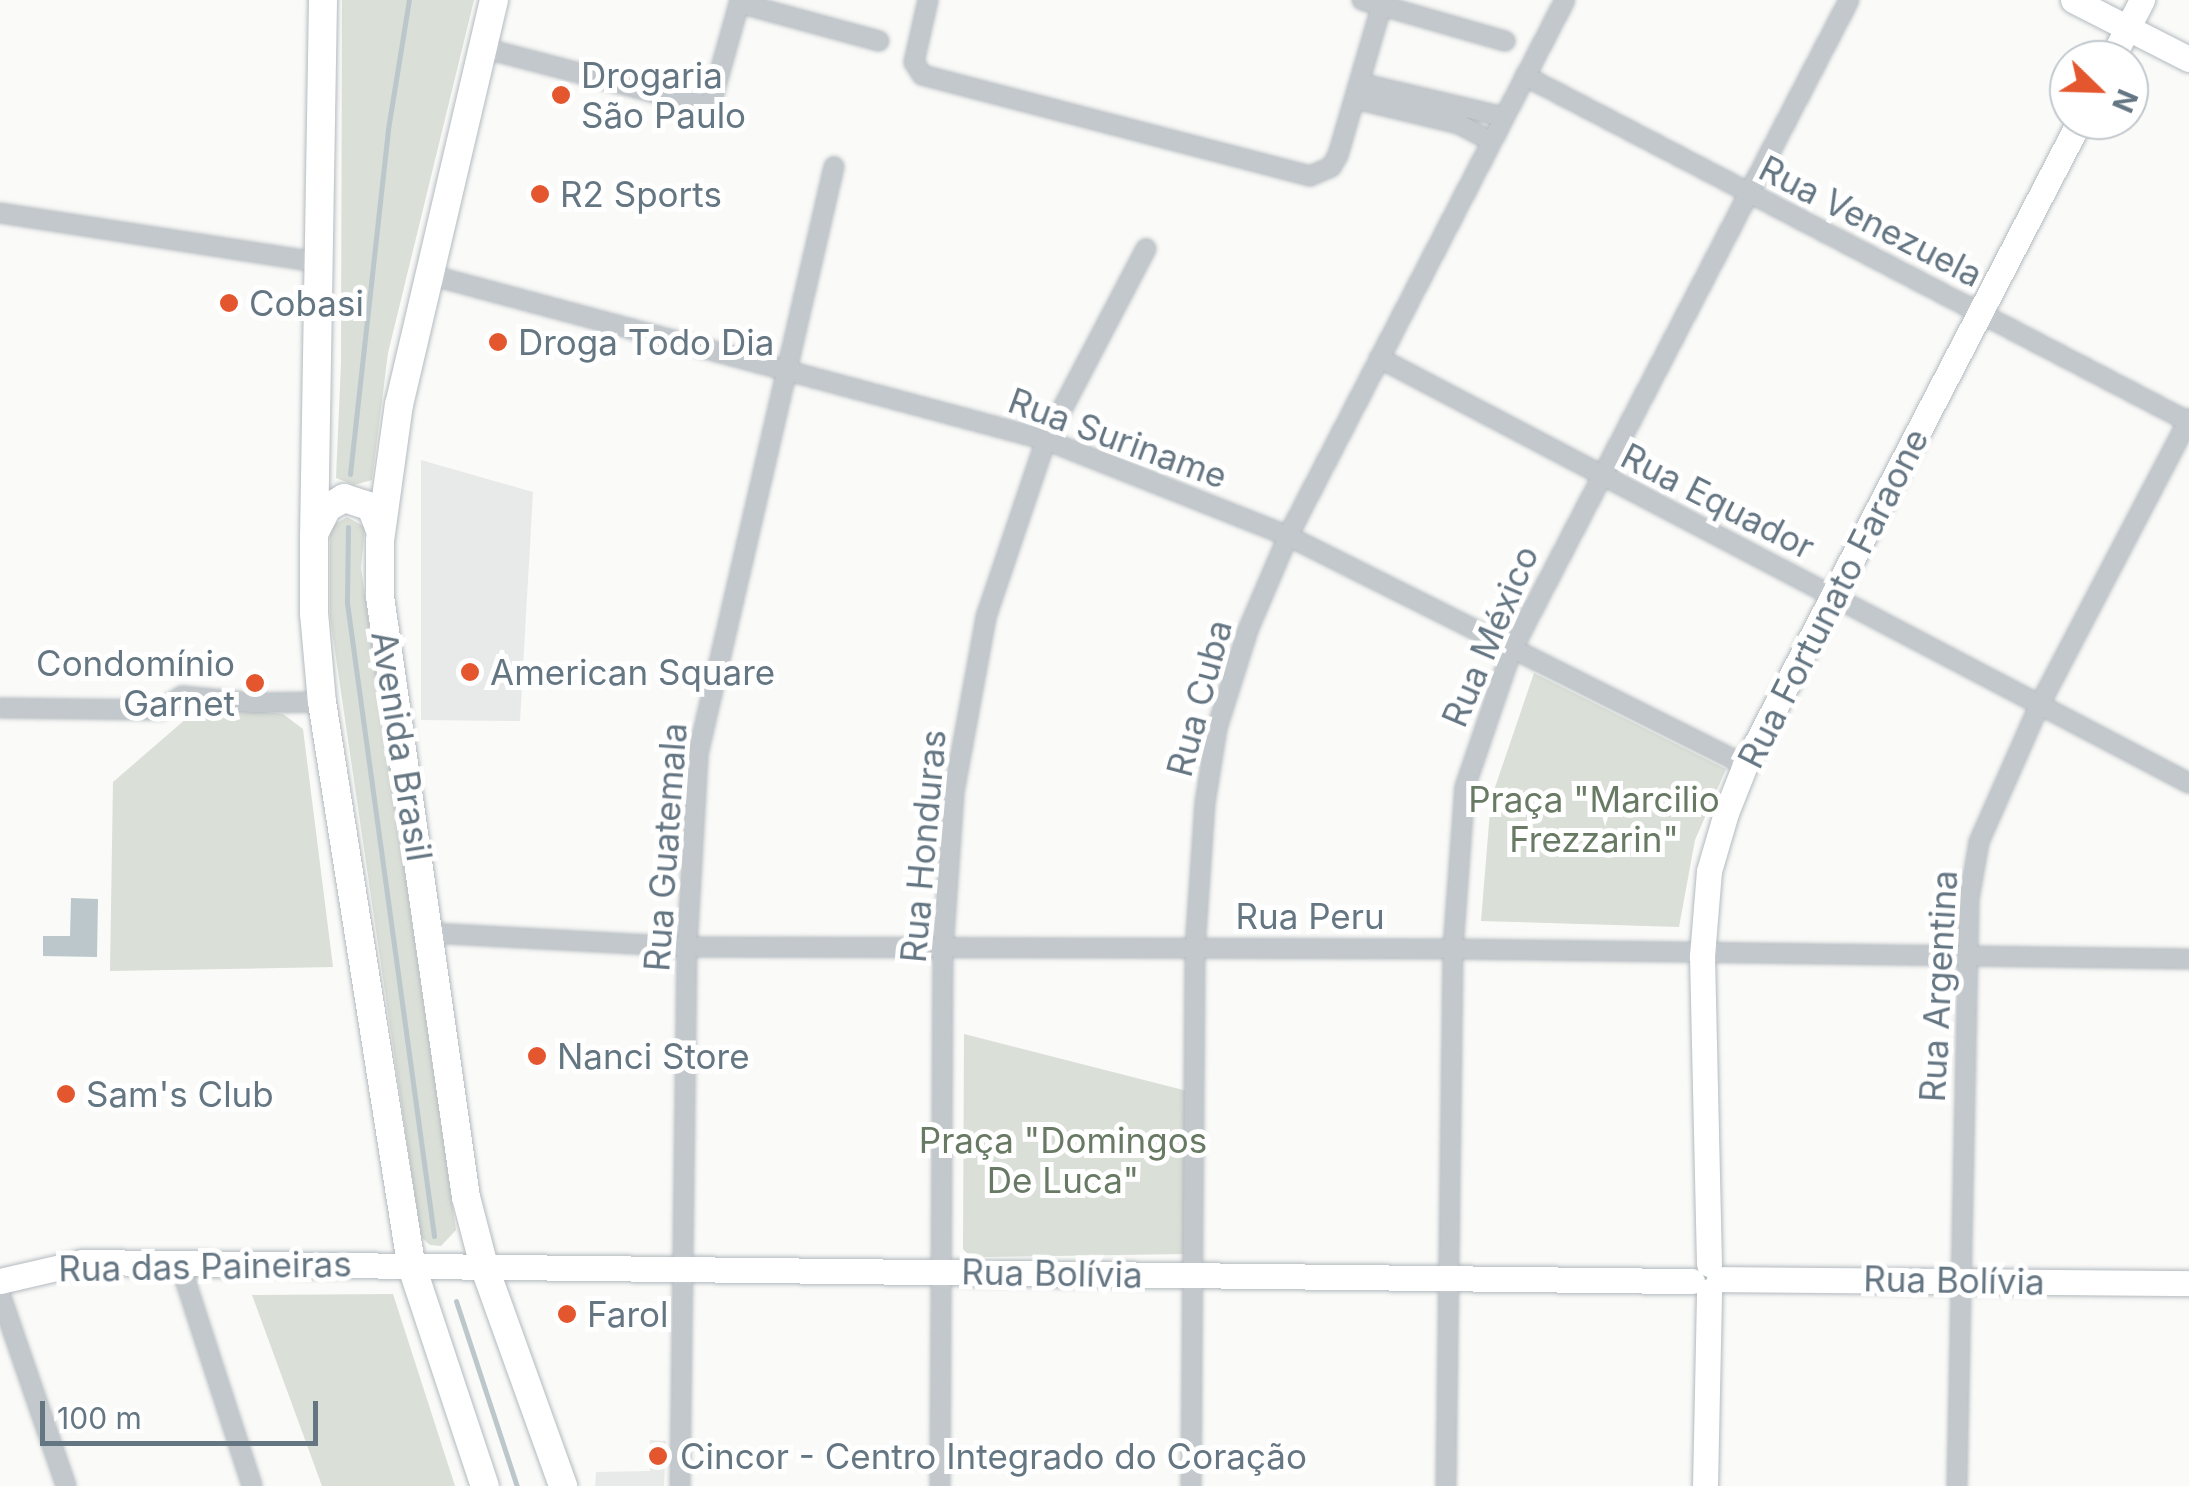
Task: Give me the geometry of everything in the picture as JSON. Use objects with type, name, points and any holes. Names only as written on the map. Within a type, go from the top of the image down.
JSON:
[{"type":"main road","name":"Avenida Brasil","points":[[322,0],[314,536],[314,613],[322,702],[411,1264],[485,1486]]},
{"type":"main road","name":"Avenida Brasil","points":[[494,0],[392,442],[380,541],[380,596],[466,1197],[484,1266],[563,1486]]},
{"type":"main road","points":[[2073,0],[2189,59]]},
{"type":"main road","points":[[2122,40],[2142,0]]},
{"type":"main road","name":"Rua Fortunato Faraone","points":[[1705,1486],[1702,956],[1710,871],[1745,766],[2070,140]]},
{"type":"main road","points":[[314,536],[327,508],[344,498],[354,498],[377,515],[380,541]]},
{"type":"main road","name":"Rua das Paineiras","points":[[0,1281],[82,1262],[411,1264]]},
{"type":"main road","name":"Rua Bolívia","points":[[411,1264],[684,1270],[2189,1283]]},
{"type":"street","points":[[928,0],[914,62],[922,75],[1296,175],[1321,174],[1331,167],[1382,6]]},
{"type":"street","points":[[1362,0],[1505,41]]},
{"type":"street","name":"Rua Cuba","points":[[1191,1486],[1195,948],[1205,802],[1217,728],[1248,630],[1288,536],[1564,0]]},
{"type":"street","name":"Rua México","points":[[1446,1486],[1453,949],[1466,787],[1512,650],[1849,0]]},
{"type":"street","points":[[483,48],[710,107],[739,1],[879,41]]},
{"type":"street","name":"Rua Venezuela","points":[[1525,76],[2189,421]]},
{"type":"street","points":[[1357,91],[1504,117]]},
{"type":"street","points":[[1357,91],[1458,124],[1491,141]]},
{"type":"street","name":"Rua Guatemala","points":[[680,1486],[687,947],[698,754],[834,167]]},
{"type":"street","points":[[0,214],[316,262]]},
{"type":"street","name":"Rua Honduras","points":[[940,1486],[942,950],[954,792],[986,617],[1046,440],[1146,249]]},
{"type":"street","name":"Rua Suriname","points":[[430,275],[1046,440],[1288,536],[1745,766]]},
{"type":"street","name":"Rua Equador","points":[[1378,358],[2189,782]]},
{"type":"street","name":"Rua Argentina","points":[[1957,1486],[1967,953],[1969,899],[1979,842],[2040,704],[2189,421]]},
{"type":"street","points":[[0,708],[160,710],[182,696],[254,703],[322,702]]},
{"type":"street","name":"Rua Peru","points":[[430,932],[687,947],[1453,949],[1702,956],[1967,953],[2189,959]]},
{"type":"street","points":[[180,1264],[252,1486]]},
{"type":"street","points":[[0,1294],[66,1486]]},
{"type":"shaded area","points":[[421,460],[533,492],[520,721],[421,720]]},
{"type":"shaded area","points":[[71,898],[98,899],[97,957],[43,956],[43,936],[70,936]]},
{"type":"shaded area","name":"Cincor - Centro Integrado do Coração","points":[[650,1440],[666,1441],[664,1486],[595,1486],[596,1472],[650,1471]]},
{"type":"green space","points":[[342,0],[474,0],[388,353],[372,480],[354,485],[336,478],[341,363]]},
{"type":"green space","points":[[347,517],[365,527],[361,568],[456,1230],[441,1246],[430,1245],[421,1237],[330,617],[330,527]]},
{"type":"green space","name":"Praça \"Marcilio Frezzarin\"","points":[[1534,673],[1726,769],[1695,840],[1679,927],[1481,921],[1491,799]]},
{"type":"green space","points":[[215,707],[283,714],[303,729],[333,967],[110,971],[113,782],[187,718]]},
{"type":"green space","name":"Praça \"Domingos De Luca\"","points":[[964,1034],[1191,1092],[1187,1254],[978,1257],[967,1253],[963,1249]]},
{"type":"green space","points":[[393,1294],[455,1486],[322,1486],[252,1295]]},
{"type":"waterway","points":[[350,474],[388,129],[409,0]]},
{"type":"waterway","points":[[348,527],[347,603],[434,1236]]},
{"type":"waterway","points":[[456,1301],[517,1486]]},
{"type":"place","name":"Drogaria São Paulo","points":[[561,95]]},
{"type":"place","name":"R2 Sports","points":[[540,194]]},
{"type":"place","name":"Cobasi","points":[[229,303]]},
{"type":"place","name":"Droga Todo Dia","points":[[498,342]]},
{"type":"place","name":"American Square","points":[[470,672]]},
{"type":"place","name":"Condomínio Garnet","points":[[255,683]]},
{"type":"place","name":"Nanci Store","points":[[537,1056]]},
{"type":"place","name":"Sam's Club","points":[[66,1094]]},
{"type":"place","name":"Farol","points":[[567,1314]]},
{"type":"place","name":"Cincor - Centro Integrado do Coração","points":[[658,1456]]}]
